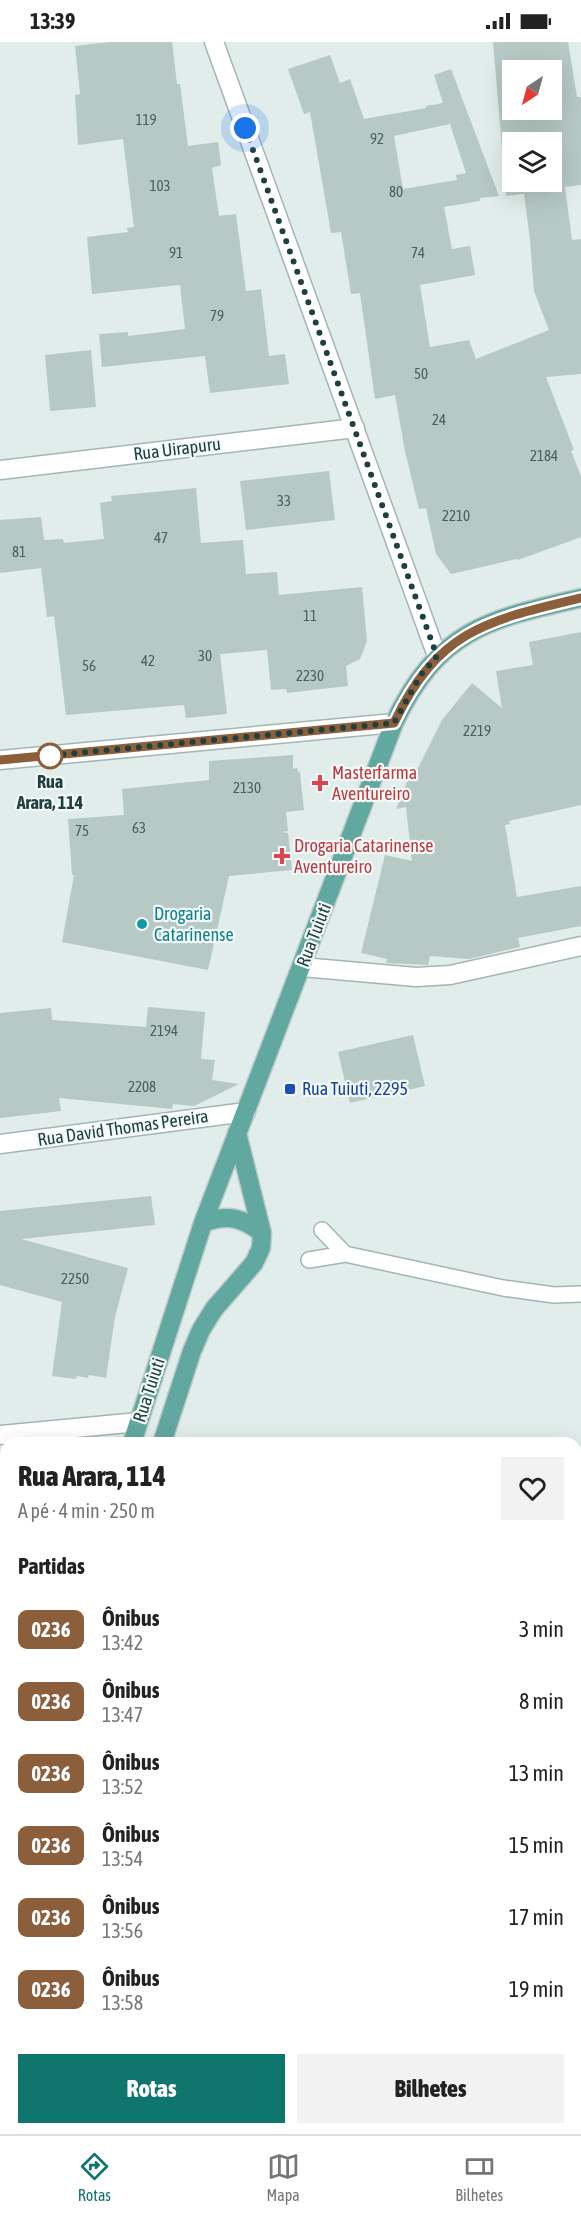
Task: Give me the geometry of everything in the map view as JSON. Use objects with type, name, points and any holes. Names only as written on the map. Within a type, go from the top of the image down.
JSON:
[{"type":"main road","name":"Rua Tuiuti","points":[[134,1437],[203,1223],[394,723],[420,676],[437,656],[488,623],[581,598]]},
{"type":"main road","name":"Rua Tuiuti","points":[[164,1437],[201,1330],[214,1309],[254,1263],[261,1248],[262,1233],[237,1133]]},
{"type":"main road","points":[[203,1223],[218,1217],[236,1218],[251,1224],[262,1233]]},
{"type":"street","points":[[214,42],[437,656]]},
{"type":"street","name":"Rua Uirapuru","points":[[0,470],[355,428]]},
{"type":"street","points":[[0,760],[394,723]]},
{"type":"street","points":[[302,967],[416,977],[450,975],[581,946]]},
{"type":"street","name":"Rua David Thomas Pereira","points":[[0,1144],[246,1112]]},
{"type":"street","points":[[0,1435],[139,1422]]},
{"type":"lane","points":[[322,1230],[345,1254]]},
{"type":"lane","points":[[309,1260],[345,1254],[502,1288],[554,1295],[581,1294]]},
{"type":"building","points":[[111,42],[172,42],[188,146],[218,142],[221,165],[212,168],[219,216],[236,214],[246,291],[261,289],[269,356],[285,354],[289,384],[210,393],[205,356],[102,367],[99,334],[128,332],[128,336],[185,329],[180,285],[92,294],[87,237],[128,232],[127,228],[134,227],[123,139],[78,145],[75,95],[80,94],[75,46]]},
{"type":"building","points":[[493,42],[568,42],[577,97],[581,97],[581,185],[565,187],[572,240],[581,239],[581,374],[546,377],[574,450],[571,451],[581,476],[581,537],[518,560],[451,574],[436,554],[426,508],[419,509],[395,395],[375,399],[360,293],[351,294],[341,232],[331,233],[310,112],[304,114],[288,69],[330,55],[340,83],[350,79],[364,119],[443,103],[434,75],[451,69],[499,196],[444,207],[452,249],[470,246],[475,275],[420,285],[430,347],[469,340],[476,359],[549,330],[534,291],[524,194],[506,196],[506,192],[562,192],[562,132],[502,132],[502,149]],"holes":[[[450,124],[466,173],[456,175],[457,180],[403,189],[394,136]]]},
{"type":"building","points":[[91,350],[96,407],[50,411],[45,355]]},
{"type":"building","points":[[329,471],[335,520],[246,530],[240,481]]},
{"type":"building","points":[[196,488],[201,543],[243,540],[246,574],[277,572],[279,595],[362,587],[367,641],[360,659],[346,666],[348,686],[287,693],[286,689],[271,690],[267,650],[220,654],[227,714],[186,718],[184,705],[66,715],[54,616],[47,617],[41,568],[0,573],[0,520],[41,517],[44,540],[63,539],[64,543],[104,539],[100,503],[112,501],[111,496]]},
{"type":"building","points":[[581,632],[581,805],[509,821],[510,824],[505,825],[517,897],[581,886],[581,926],[518,938],[520,947],[469,959],[430,956],[428,965],[386,963],[387,959],[361,953],[385,855],[412,861],[406,807],[396,809],[413,767],[418,768],[442,720],[472,683],[502,708],[496,671],[533,665],[529,642]]},
{"type":"building","points":[[293,755],[293,769],[297,768],[300,773],[304,810],[286,812],[288,831],[283,832],[288,833],[292,870],[229,876],[208,970],[62,942],[74,875],[72,875],[68,819],[124,815],[122,789],[209,780],[209,761]]},
{"type":"building","points":[[148,1007],[205,1012],[201,1059],[215,1060],[212,1080],[239,1084],[194,1106],[173,1104],[172,1109],[59,1098],[61,1111],[0,1118],[0,1013],[51,1008],[52,1020],[146,1027]]},
{"type":"building","points":[[413,1035],[425,1086],[350,1103],[338,1052]]},
{"type":"building","points":[[151,1196],[155,1225],[21,1239],[128,1268],[115,1317],[106,1378],[89,1375],[88,1378],[77,1376],[76,1379],[52,1376],[62,1302],[0,1285],[0,1211]]},
{"type":"bus line","name":"0236","points":[[0,760],[394,723],[403,702],[420,676],[437,656],[463,638],[488,623],[581,598]]},
{"type":"place","name":"Rua Arara, 114","points":[[50,756]]},
{"type":"place","name":"Masterfarma Aventureiro","points":[[320,783]]},
{"type":"place","name":"Drogaria Catarinense Aventureiro","points":[[282,856]]},
{"type":"place","name":"Drogaria Catarinense","points":[[142,924]]},
{"type":"place","name":"Rua Tuiuti, 2295","points":[[290,1089]]},
{"type":"route","points":[[50,756],[46,756],[394,723],[403,702],[437,656],[245,128]]}]
